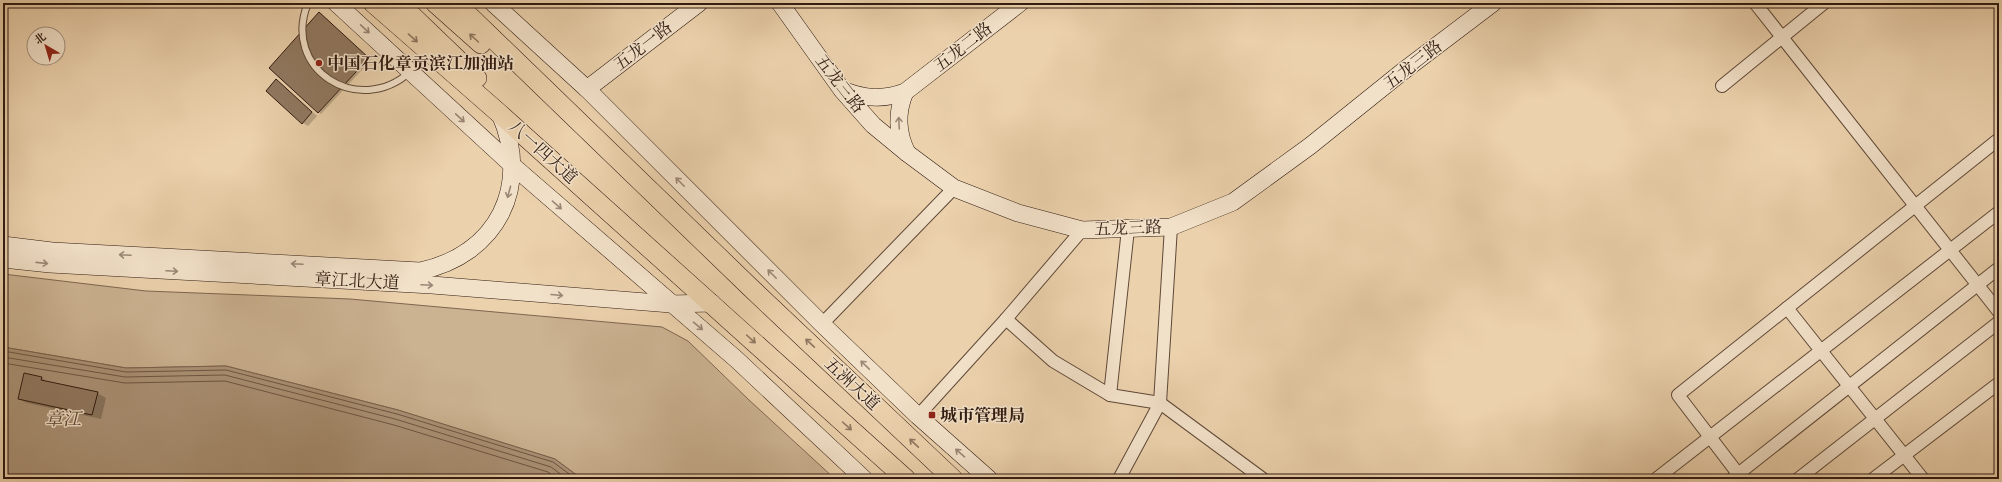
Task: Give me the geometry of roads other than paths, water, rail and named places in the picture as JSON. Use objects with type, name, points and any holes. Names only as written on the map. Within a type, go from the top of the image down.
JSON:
[{"type":"main road","name":"八一四大道","points":[[373,3],[712,303]]},
{"type":"main road","points":[[399,3],[712,303]]},
{"type":"main road","points":[[435,3],[752,289]]},
{"type":"main road","points":[[456,3],[752,289]]},
{"type":"main road","name":"五洲大道","points":[[752,289],[953,479]]},
{"type":"main road","name":"五洲大道","points":[[712,303],[906,479]]},
{"type":"street","points":[[336,3],[513,166],[736,359],[864,479]]},
{"type":"street","points":[[493,3],[587,89],[822,324],[918,416],[989,479]]},
{"type":"street","name":"五龙一路","points":[[587,89],[699,3]]},
{"type":"street","name":"五龙三路","points":[[780,3],[842,90],[873,125],[907,154],[954,188],[1018,213],[1082,230],[1171,227],[1233,202],[1310,146],[1402,72],[1493,3]]},
{"type":"street","name":"五龙二路","points":[[905,92],[1020,3]]},
{"type":"street","points":[[1755,3],[1999,312]]},
{"type":"street","points":[[1722,86],[1824,3]]},
{"type":"street","points":[[842,90],[852,94],[874,98],[895,96],[905,92]]},
{"type":"street","points":[[905,92],[899,107],[898,125],[901,140],[907,154]]},
{"type":"street","name":"章江北大道","points":[[3,245],[52,251],[420,271],[434,268],[454,260],[473,248],[484,238],[493,227],[507,201],[511,186],[513,166],[511,142],[500,114]]},
{"type":"street","points":[[1999,139],[1678,395],[1738,477],[1849,386],[1999,268]]},
{"type":"street","points":[[822,324],[954,188]]},
{"type":"street","points":[[1656,479],[1999,212]]},
{"type":"street","points":[[1119,479],[1160,404],[1171,227]]},
{"type":"street","points":[[1110,396],[1128,229]]},
{"type":"street","points":[[918,416],[1006,319],[1082,230]]},
{"type":"street","name":"章江北大道","points":[[3,259],[58,264],[432,285],[671,304],[712,303]]},
{"type":"street","points":[[1787,308],[1923,479]]},
{"type":"street","points":[[1006,319],[1053,361],[1110,396],[1160,404],[1263,479]]},
{"type":"street","points":[[1798,479],[1999,322]]},
{"type":"street","points":[[1872,479],[1999,383]]},
{"type":"lane","points":[[308,3],[302,25],[305,46],[314,64],[329,80],[349,89],[371,90],[392,84],[410,71]]},
{"type":"water","name":"章江","points":[[3,347],[126,368],[226,366],[398,410],[555,459],[582,479],[3,479]]},
{"type":"place","name":"中国石化章贡滨江加油站","points":[[319,63]]},
{"type":"place","name":"城市管理局","points":[[932,415]]}]
